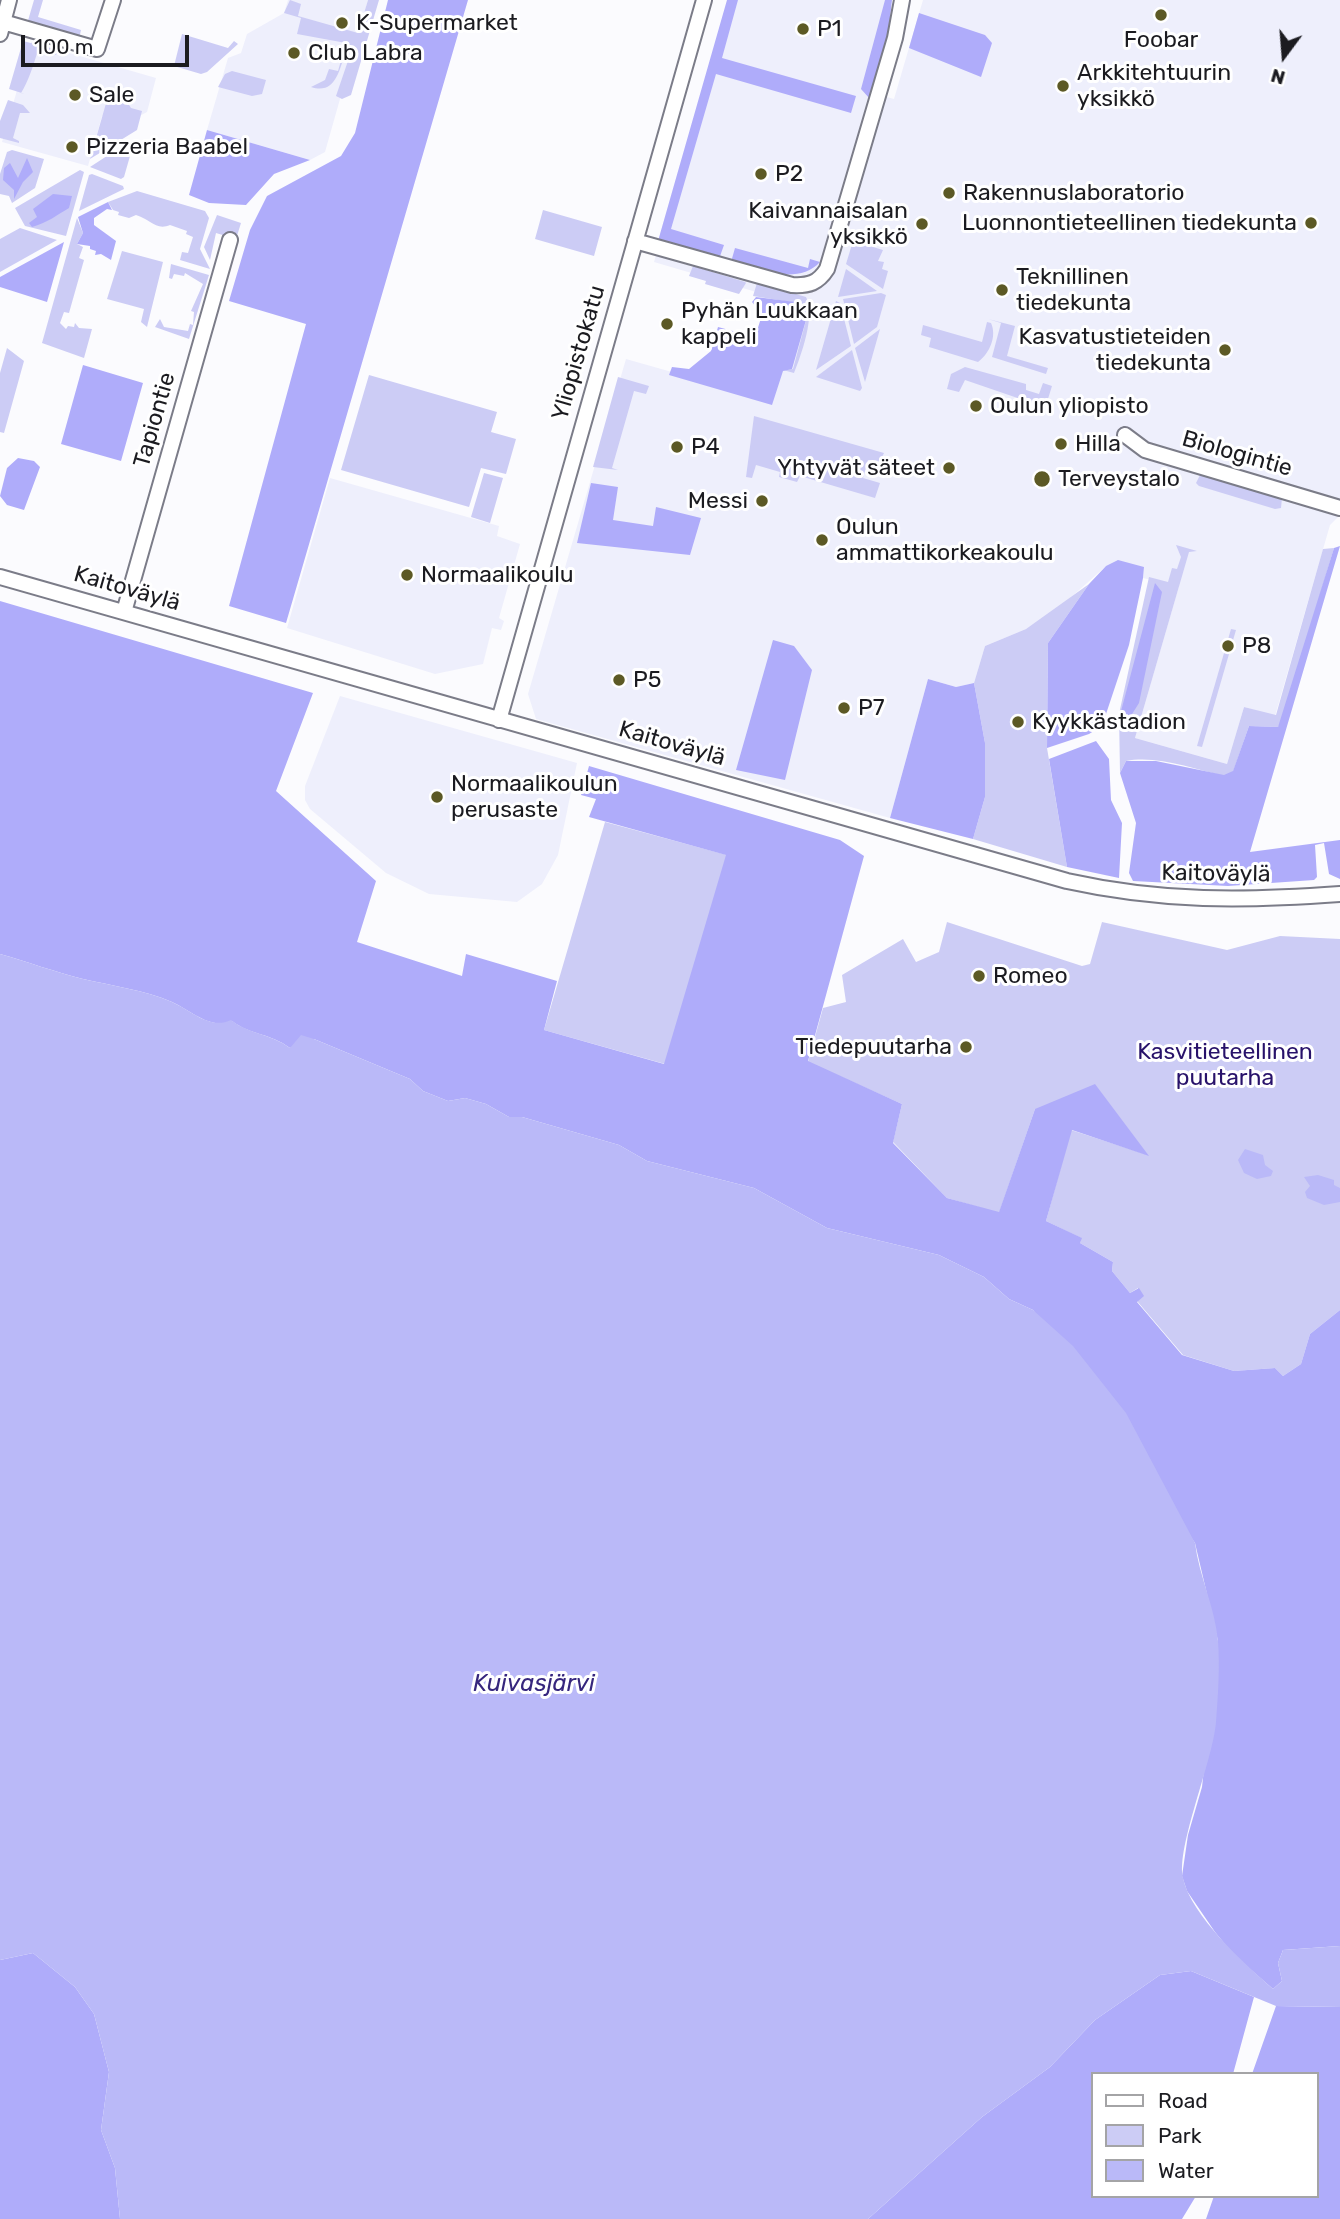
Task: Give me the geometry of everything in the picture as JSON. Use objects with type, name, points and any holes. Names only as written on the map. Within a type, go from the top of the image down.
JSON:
[{"type":"street","points":[[9,0],[2,28],[97,49],[113,0]]},
{"type":"street","name":"Yliopistokatu","points":[[499,720],[704,0]]},
{"type":"street","points":[[635,241],[792,285],[807,286],[820,279],[830,260],[884,75],[902,0]]},
{"type":"street","name":"Tapiontie","points":[[124,612],[230,240]]},
{"type":"street","name":"Biologintie","points":[[1125,435],[1145,450],[1340,508]]},
{"type":"street","name":"Kaitoväylä","points":[[0,577],[1100,888],[1162,897],[1237,901],[1340,894]]},
{"type":"shaded area","points":[[288,0],[368,0],[325,152],[310,160],[207,130],[228,58],[241,53],[247,34],[284,13]]},
{"type":"shaded area","points":[[388,0],[468,0],[286,623],[229,606],[306,324],[229,301],[250,230],[267,196],[341,156],[355,133]]},
{"type":"shaded area","points":[[727,0],[738,0],[722,58],[856,96],[851,113],[716,74],[671,229],[724,245],[719,259],[658,241]]},
{"type":"shaded area","name":"Oulun yliopisto","points":[[730,0],[891,0],[865,91],[894,99],[923,0],[1340,0],[1340,515],[1330,525],[1275,716],[1244,707],[1227,764],[1135,738],[1179,586],[1143,578],[1144,567],[1106,566],[1058,609],[1026,629],[985,646],[974,683],[956,687],[928,679],[890,818],[536,719],[528,694],[626,359],[760,397],[787,301],[654,262]]},
{"type":"shaded area","points":[[885,0],[892,0],[888,36],[870,99],[861,89]]},
{"type":"shaded area","points":[[919,13],[985,35],[992,43],[981,77],[909,48]]},
{"type":"shaded area","points":[[31,42],[156,78],[147,112],[126,123],[102,116],[88,166],[2,142]]},
{"type":"shaded area","points":[[207,130],[310,160],[274,174],[246,205],[209,203],[189,195]]},
{"type":"shaded area","points":[[27,158],[33,172],[23,182],[14,199],[14,190],[3,180],[4,168],[10,163],[18,178]]},
{"type":"shaded area","points":[[53,194],[72,196],[69,208],[32,227],[29,223],[37,217],[33,209]]},
{"type":"shaded area","points":[[108,202],[112,210],[107,209],[94,218],[94,225],[116,241],[111,260],[101,254],[95,255],[96,251],[90,249],[90,246],[77,244],[83,233],[78,217]]},
{"type":"shaded area","points":[[64,242],[47,302],[0,287],[0,277]]},
{"type":"shaded area","points":[[735,248],[808,268],[810,259],[820,262],[801,273],[777,274],[731,262]]},
{"type":"shaded area","points":[[756,297],[803,303],[808,313],[792,369],[783,371],[772,405],[669,375],[672,367],[689,369],[711,351],[718,327],[755,337],[762,315],[752,302]]},
{"type":"shaded area","points":[[83,365],[143,383],[121,461],[61,444]]},
{"type":"shaded area","points":[[18,458],[34,461],[40,467],[24,510],[7,505],[0,496],[7,468]]},
{"type":"shaded area","name":"Normaalikoulu","points":[[330,478],[499,526],[497,536],[520,544],[499,618],[504,621],[501,630],[492,628],[483,664],[435,674],[287,628]]},
{"type":"shaded area","points":[[591,483],[618,487],[613,520],[653,526],[656,507],[701,518],[690,555],[577,543]]},
{"type":"shaded area","points":[[1340,546],[1250,852],[1340,840],[1340,879],[1329,874],[1324,843],[1315,845],[1317,877],[1314,880],[1228,886],[1133,881],[1129,873],[1136,823],[1120,773],[1126,761],[1156,761],[1224,775],[1233,771],[1249,726],[1278,727],[1334,548]]},
{"type":"shaded area","points":[[1118,560],[1144,567],[1143,578],[1129,645],[1102,726],[1089,734],[1047,748],[1048,643],[1089,584],[1106,566]]},
{"type":"shaded area","points":[[1155,583],[1162,592],[1139,703],[1122,730],[1120,715]]},
{"type":"shaded area","points":[[0,601],[313,693],[276,791],[376,881],[357,942],[462,976],[466,954],[557,981],[544,1030],[664,1064],[726,855],[589,817],[596,799],[581,795],[589,766],[840,840],[864,856],[808,1061],[902,1104],[893,1143],[947,1198],[999,1212],[1035,1109],[1095,1084],[1149,1156],[1072,1130],[1046,1221],[1082,1238],[1080,1243],[1113,1262],[1112,1271],[1130,1293],[1139,1288],[1144,1296],[1137,1302],[1182,1355],[1234,1371],[1275,1368],[1283,1376],[1301,1364],[1310,1334],[1340,1310],[1340,1946],[1283,1950],[1278,1963],[1282,1981],[1273,1989],[1233,1954],[1187,1891],[1182,1876],[1188,1835],[1202,1787],[1218,1641],[1195,1543],[1033,1310],[1009,1299],[984,1277],[939,1255],[827,1228],[754,1188],[647,1161],[619,1145],[522,1117],[509,1117],[486,1104],[465,1098],[448,1101],[423,1091],[410,1079],[314,1039],[290,1048],[232,1021],[209,1021],[150,994],[73,976],[0,954]]},
{"type":"shaded area","points":[[773,640],[794,646],[812,670],[785,780],[736,770]]},
{"type":"shaded area","points":[[928,679],[956,687],[974,683],[985,743],[985,797],[973,839],[890,818]]},
{"type":"shaded area","name":"Normaalikoulun perusaste","points":[[340,696],[577,763],[558,855],[542,884],[517,902],[429,894],[386,873],[310,809],[305,800],[305,786]]},
{"type":"shaded area","points":[[1096,741],[1109,759],[1111,800],[1122,823],[1119,878],[1067,867],[1049,759]]},
{"type":"shaded area","points":[[33,1953],[75,1987],[94,2014],[109,2072],[101,2130],[115,2168],[120,2219],[0,2219],[0,1960]]},
{"type":"shaded area","points":[[1191,1971],[1254,1997],[1234,2072],[1092,2072],[1092,2198],[1195,2198],[1182,2219],[868,2219],[982,2117],[1050,2067],[1095,2020],[1160,1975]]},
{"type":"shaded area","points":[[1276,2006],[1340,2007],[1340,2219],[1206,2219],[1213,2198],[1319,2198],[1319,2072],[1253,2072]]},
{"type":"green space","points":[[34,0],[43,0],[38,17],[81,30],[79,39],[27,24]]},
{"type":"green space","points":[[290,0],[301,4],[298,16],[358,33],[368,0],[379,0],[351,95],[342,99],[336,96],[350,55],[345,54],[338,74],[331,85],[319,89],[311,87],[325,80],[329,69],[338,71],[346,43],[297,34],[301,18],[284,13]]},
{"type":"green space","points":[[182,34],[228,48],[234,41],[238,44],[207,72],[201,74],[174,66]]},
{"type":"green space","points":[[23,41],[58,50],[56,55],[38,50],[21,93],[9,89]]},
{"type":"green space","points":[[232,71],[266,80],[262,94],[252,96],[218,87],[225,74]]},
{"type":"green space","points":[[109,93],[124,97],[131,108],[142,111],[137,130],[90,159]]},
{"type":"green space","points":[[8,100],[23,105],[30,113],[20,113],[13,138],[19,143],[0,138],[0,121]]},
{"type":"green space","points":[[130,141],[134,142],[124,177],[121,179],[90,167]]},
{"type":"green space","points":[[12,150],[44,159],[35,188],[12,203],[9,196],[0,194],[0,174],[7,152]]},
{"type":"green space","points":[[80,170],[84,172],[66,236],[25,226],[15,208]]},
{"type":"green space","points":[[89,175],[123,186],[124,189],[79,211]]},
{"type":"green space","points":[[137,191],[205,211],[209,218],[200,249],[210,269],[180,260],[182,252],[188,253],[193,237],[186,234],[187,231],[170,225],[157,226],[136,215],[129,218],[118,215],[119,212],[113,210],[108,202]]},
{"type":"green space","points":[[543,210],[602,227],[594,256],[535,239]]},
{"type":"green space","points":[[217,215],[241,223],[236,239],[216,233],[210,260],[204,247]]},
{"type":"green space","points":[[77,218],[83,233],[77,244],[83,247],[79,258],[84,260],[69,313],[64,312],[60,323],[66,329],[68,326],[74,327],[75,323],[79,328],[92,329],[84,358],[42,343]]},
{"type":"green space","points":[[20,228],[57,240],[0,272],[0,239]]},
{"type":"green space","points":[[853,241],[883,250],[878,261],[884,262],[882,269],[888,271],[883,289],[846,264]]},
{"type":"green space","points":[[122,251],[163,262],[147,327],[141,322],[144,309],[107,299]]},
{"type":"green space","points":[[171,264],[209,275],[189,339],[155,327],[160,319],[164,327],[188,331],[190,324],[193,325],[194,312],[191,311],[203,284],[185,273],[184,276],[174,274],[172,279],[169,278]]},
{"type":"green space","points":[[693,266],[746,283],[739,294],[705,284],[706,281],[689,276]]},
{"type":"green space","points":[[846,269],[877,291],[838,297]]},
{"type":"green space","points":[[757,283],[806,297],[809,304],[808,324],[804,346],[794,373],[783,370],[793,369],[808,313],[803,304],[753,296]]},
{"type":"green space","points":[[881,293],[886,295],[877,327],[854,344],[843,299]]},
{"type":"green space","points":[[836,301],[840,303],[851,346],[816,370]]},
{"type":"green space","points":[[988,319],[1015,326],[1007,356],[1048,368],[1046,374],[992,357],[1001,323]]},
{"type":"green space","points":[[987,322],[991,323],[993,328],[993,339],[989,349],[978,362],[929,347],[931,338],[921,335],[923,325],[982,342]]},
{"type":"green space","points":[[880,329],[865,382],[855,348]]},
{"type":"green space","points":[[7,348],[24,361],[4,433],[0,432],[0,373]]},
{"type":"green space","points":[[852,350],[862,388],[860,391],[816,377]]},
{"type":"green space","points":[[965,367],[1026,384],[1026,390],[1039,394],[1043,383],[1052,386],[1047,402],[1041,401],[1038,405],[965,380],[959,392],[947,389],[951,374]]},
{"type":"green space","points":[[369,375],[497,412],[491,432],[516,439],[506,474],[481,468],[469,507],[341,470]]},
{"type":"green space","points":[[618,377],[649,386],[646,394],[634,391],[612,468],[618,470],[593,467]]},
{"type":"green space","points":[[754,416],[884,453],[880,461],[868,460],[863,478],[880,483],[875,498],[800,476],[797,482],[779,477],[780,472],[756,465],[752,478],[746,477]]},
{"type":"green space","points":[[484,473],[503,478],[490,523],[471,517]]},
{"type":"green space","points":[[1201,473],[1282,498],[1281,508],[1275,509],[1199,486],[1196,483]]},
{"type":"green space","points":[[1176,545],[1197,551],[1189,552],[1135,738],[1227,764],[1244,707],[1276,715],[1323,549],[1334,548],[1283,718],[1278,727],[1249,726],[1233,772],[1224,776],[1150,760],[1126,761],[1120,773],[1119,714],[1149,577],[1168,582],[1172,568],[1177,569],[1181,557]]},
{"type":"green space","points":[[1089,584],[1048,643],[1047,748],[1067,867],[973,839],[985,797],[985,743],[974,683],[985,646],[1026,629]]},
{"type":"green space","points":[[1231,629],[1236,630],[1202,747],[1197,746]]},
{"type":"green space","points":[[605,822],[727,855],[665,1064],[544,1030]]},
{"type":"green space","name":"Kasvitieteellinen puutarha","points":[[947,922],[1082,966],[1090,964],[1102,922],[1227,950],[1280,936],[1340,939],[1340,1310],[1310,1334],[1301,1364],[1283,1376],[1275,1368],[1234,1371],[1183,1355],[1137,1301],[1138,1288],[1130,1293],[1112,1271],[1113,1262],[1080,1243],[1081,1238],[1046,1221],[1071,1130],[1148,1155],[1035,1109],[999,1213],[947,1198],[893,1142],[902,1104],[808,1062],[823,1008],[846,1002],[842,975],[903,939],[916,962],[939,952]]},
{"type":"water","name":"Kuivasjärvi","points":[[0,954],[73,976],[150,994],[208,1021],[216,1023],[231,1020],[245,1029],[275,1039],[290,1048],[301,1035],[314,1039],[410,1079],[423,1091],[448,1101],[465,1098],[486,1104],[509,1117],[522,1117],[619,1145],[647,1161],[754,1188],[827,1228],[939,1255],[984,1277],[1009,1299],[1033,1310],[1073,1346],[1126,1413],[1195,1543],[1216,1628],[1219,1671],[1213,1739],[1182,1864],[1188,1893],[1196,1908],[1220,1938],[1273,1989],[1282,1981],[1278,1963],[1283,1950],[1340,1946],[1340,2007],[1276,2006],[1191,1971],[1160,1975],[1095,2020],[1050,2067],[982,2117],[868,2219],[120,2219],[115,2168],[101,2130],[109,2072],[94,2014],[75,1987],[33,1953],[0,1960]]},
{"type":"water","points":[[1245,1149],[1263,1155],[1265,1165],[1273,1171],[1271,1176],[1257,1179],[1244,1173],[1238,1160]]},
{"type":"water","points":[[1318,1175],[1334,1180],[1334,1185],[1340,1188],[1340,1202],[1324,1205],[1307,1198],[1305,1192],[1310,1186],[1304,1177]]},
{"type":"place","name":"Foobar","points":[[1161,15]]},
{"type":"place","name":"K-Supermarket","points":[[342,23]]},
{"type":"place","name":"P1","points":[[803,29]]},
{"type":"place","name":"Club Labra","points":[[294,53]]},
{"type":"place","name":"Arkkitehtuurin yksikkö","points":[[1063,86]]},
{"type":"place","name":"Sale","points":[[75,95]]},
{"type":"place","name":"Pizzeria Baabel","points":[[72,147]]},
{"type":"place","name":"P2","points":[[761,174]]},
{"type":"place","name":"Rakennuslaboratorio","points":[[949,193]]},
{"type":"place","name":"Luonnontieteellinen tiedekunta","points":[[1311,223]]},
{"type":"place","name":"Kaivannaisalan yksikkö","points":[[922,224]]},
{"type":"place","name":"Teknillinen tiedekunta","points":[[1002,290]]},
{"type":"place","name":"Pyhän Luukkaan kappeli","points":[[667,324]]},
{"type":"place","name":"Kasvatustieteiden tiedekunta","points":[[1225,350]]},
{"type":"place","name":"Oulun yliopisto","points":[[976,406]]},
{"type":"place","name":"Hilla","points":[[1061,444]]},
{"type":"place","name":"P4","points":[[677,447]]},
{"type":"place","name":"Yhtyvät säteet","points":[[949,468]]},
{"type":"place","name":"Terveystalo","points":[[1042,479]]},
{"type":"place","name":"Messi","points":[[762,501]]},
{"type":"place","name":"Oulun ammattikorkeakoulu","points":[[822,540]]},
{"type":"place","name":"Normaalikoulu","points":[[407,575]]},
{"type":"place","name":"P8","points":[[1228,646]]},
{"type":"place","name":"P5","points":[[619,680]]},
{"type":"place","name":"P7","points":[[844,708]]},
{"type":"place","name":"Kyykkästadion","points":[[1018,722]]},
{"type":"place","name":"Normaalikoulun perusaste","points":[[437,797]]},
{"type":"place","name":"Romeo","points":[[979,976]]},
{"type":"place","name":"Tiedepuutarha","points":[[966,1047]]}]
